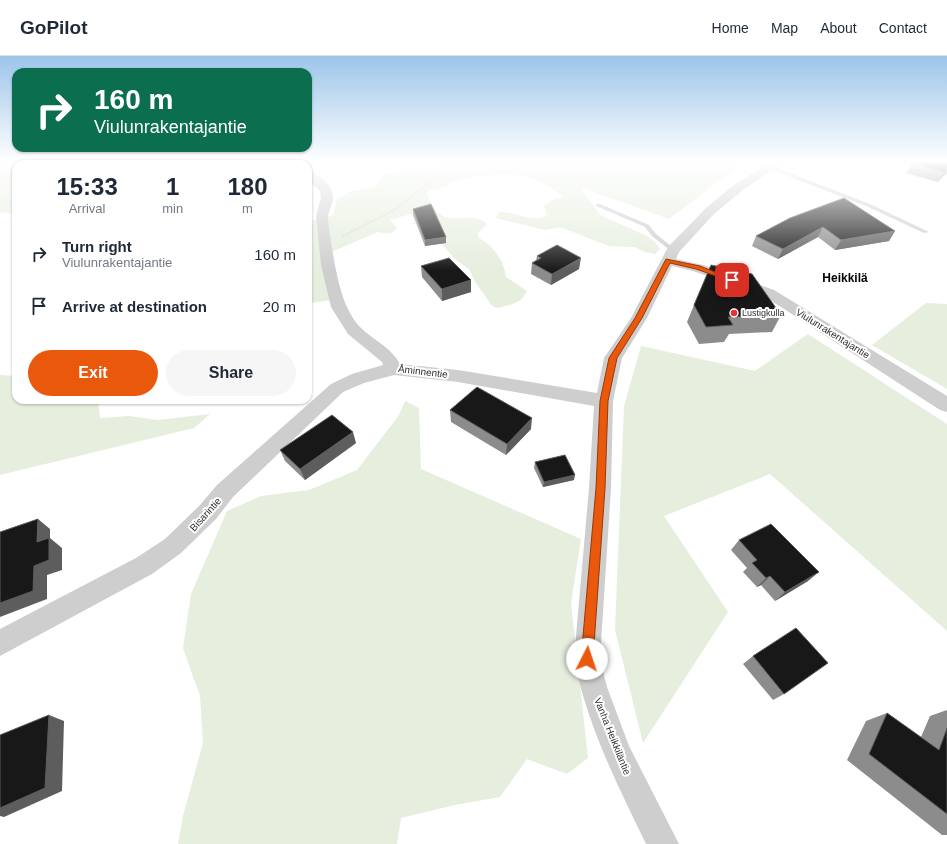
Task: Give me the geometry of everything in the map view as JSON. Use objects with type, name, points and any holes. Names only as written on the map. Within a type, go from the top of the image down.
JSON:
[{"type":"street","name":"Åminnentie","points":[[327,198],[322,216],[328,265],[339,307],[354,330],[389,359],[394,369],[458,376],[604,401]]},
{"type":"street","name":"Vanha Heikkiläntie","points":[[663,844],[618,754],[593,687],[587,659],[600,488],[604,401],[613,358],[621,343],[639,318],[671,256],[710,211],[726,198]]},
{"type":"street","name":"Viulunrakentajantie","points":[[671,256],[698,268],[769,293],[947,405]]},
{"type":"street","name":"Bisarintie","points":[[0,643],[144,566],[173,546],[208,512],[225,491],[337,388],[357,378],[394,369]]},
{"type":"lane","points":[[851,198],[926,232]]},
{"type":"lane","points":[[598,205],[647,226],[671,256]]},
{"type":"path","points":[[326,245],[393,211],[410,198]]},
{"type":"green space","points":[[0,198],[12,198],[12,213],[0,212]]},
{"type":"green space","points":[[429,198],[433,207],[440,214],[448,218],[479,219],[487,224],[478,233],[479,238],[489,245],[497,254],[503,265],[506,277],[527,291],[522,299],[513,304],[498,308],[492,306],[474,280],[470,270],[456,260],[440,242],[436,226],[411,224],[419,220],[411,214],[390,220],[397,228],[391,233],[378,232],[322,256],[332,300],[312,303],[312,221],[333,215],[337,199]]},
{"type":"green space","points":[[588,198],[600,215],[647,236],[654,241],[660,249],[655,254],[645,252],[634,247],[609,246],[560,227],[545,230],[496,218],[499,212],[511,213],[528,218],[540,218],[547,216],[544,206],[554,199]]},
{"type":"green space","points":[[610,198],[697,198],[669,219]]},
{"type":"green space","points":[[926,303],[947,304],[947,389],[872,345]]},
{"type":"green space","points":[[808,334],[947,424],[947,631],[770,474],[664,516],[728,612],[643,743],[615,630],[624,406],[641,346],[755,371]]},
{"type":"green space","points":[[0,375],[12,376],[12,404],[98,404],[100,418],[129,416],[157,420],[210,414],[194,428],[0,475]]},
{"type":"green space","points":[[405,401],[419,408],[421,469],[581,539],[571,603],[588,758],[567,774],[527,759],[500,797],[455,805],[401,818],[397,844],[178,844],[183,816],[203,743],[200,696],[183,648],[191,594],[227,511],[261,496],[309,490],[357,470],[399,415]]},
{"type":"building","points":[[844,198],[895,231],[841,240],[823,227],[783,249],[756,236],[790,218]]},
{"type":"building","points":[[431,204],[446,237],[425,240],[413,209]]},
{"type":"building","points":[[557,245],[581,258],[552,274],[532,263],[541,258],[537,256]]},
{"type":"building","points":[[449,258],[471,280],[442,289],[421,266]]},
{"type":"building","points":[[711,265],[752,274],[781,315],[728,317],[733,325],[706,327],[694,305]]},
{"type":"building","points":[[477,387],[532,418],[507,444],[450,410]]},
{"type":"building","points":[[332,415],[353,432],[300,469],[280,450]]},
{"type":"building","points":[[565,455],[575,475],[544,482],[535,462]]},
{"type":"building","points":[[38,519],[37,542],[49,538],[49,560],[34,566],[33,591],[0,603],[0,532]]},
{"type":"building","points":[[771,524],[819,572],[785,592],[770,576],[766,578],[752,563],[757,560],[739,540]]},
{"type":"building","points":[[796,628],[828,663],[784,694],[753,656]]},
{"type":"building","points":[[887,713],[939,750],[947,728],[947,814],[869,754]]},
{"type":"building","points":[[49,715],[45,788],[0,808],[0,735]]},
{"type":"place","name":"Lustigkulla","points":[[734,313]]},
{"type":"district","name":"Heikkilä","points":[[845,278]]},
{"type":"route","points":[[587,659],[600,488],[604,401],[613,358],[621,343],[639,318],[668,261],[698,268],[732,280]]}]
